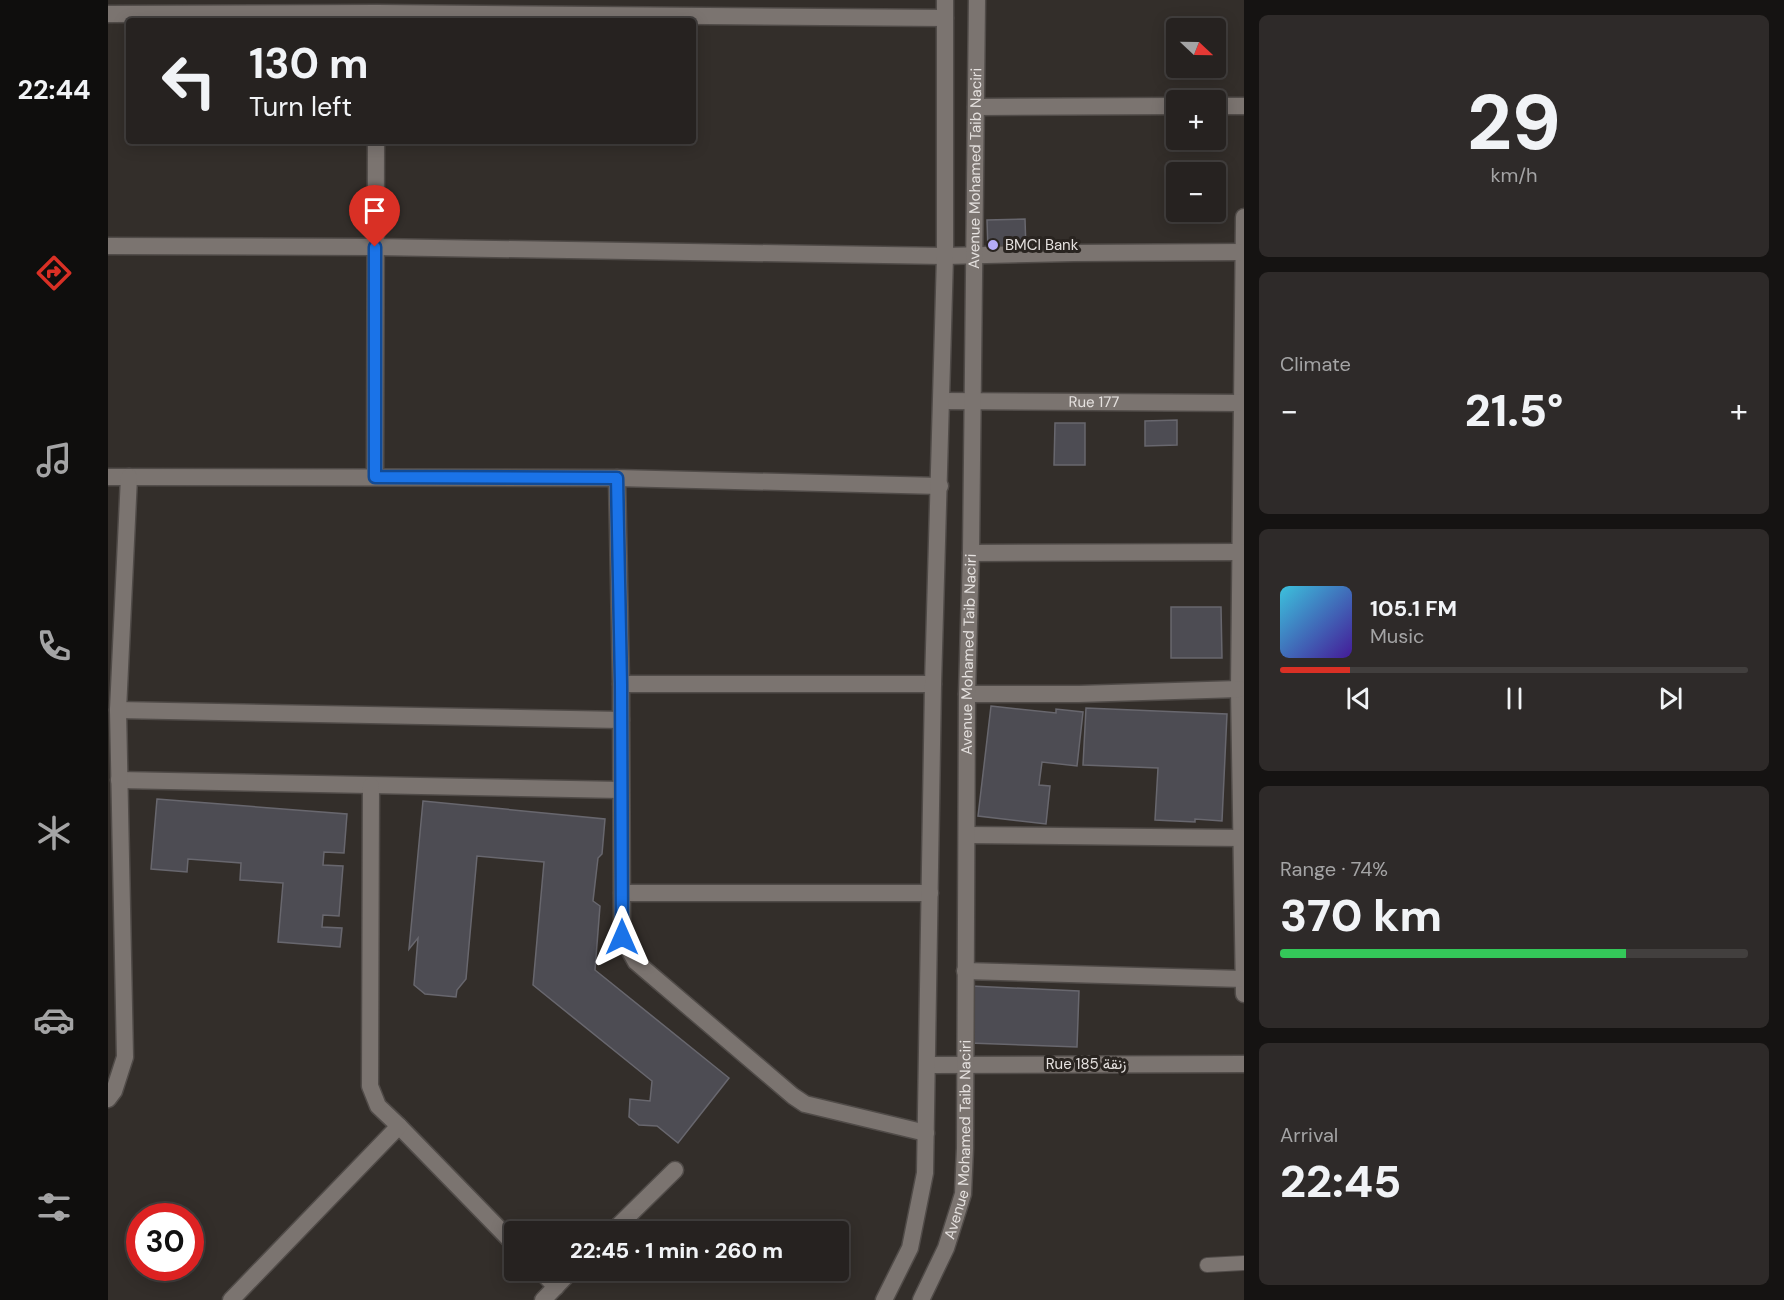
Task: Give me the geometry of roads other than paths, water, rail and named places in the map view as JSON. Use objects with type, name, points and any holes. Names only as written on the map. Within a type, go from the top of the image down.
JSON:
[{"type":"street","name":"Avenue Mohamed Taib Naciri","points":[[884,1300],[910,1248],[926,1173],[933,684],[945,256],[945,0]]},
{"type":"street","name":"Avenue Mohamed Taib Naciri","points":[[921,1300],[946,1248],[963,1194],[965,1148],[967,694],[971,553],[977,0]]},
{"type":"street","points":[[108,14],[131,7],[945,18]]},
{"type":"street","points":[[976,107],[1166,106]]},
{"type":"street","points":[[1226,106],[1244,106]]},
{"type":"street","points":[[375,477],[376,144]]},
{"type":"street","points":[[1244,217],[1239,689],[1244,882],[1244,991]]},
{"type":"street","points":[[108,246],[375,247],[945,256],[1243,252]]},
{"type":"street","name":"Rue 177","points":[[942,400],[1243,403]]},
{"type":"street","points":[[108,477],[617,478],[940,486]]},
{"type":"street","points":[[108,1099],[114,1091],[125,1057],[118,710],[129,477]]},
{"type":"street","points":[[617,478],[622,937],[636,962],[792,1096],[805,1104],[926,1133]]},
{"type":"street","points":[[971,553],[1241,552]]},
{"type":"street","points":[[621,684],[933,684]]},
{"type":"street","points":[[967,694],[1078,694],[1239,689]]},
{"type":"street","points":[[118,710],[621,720]]},
{"type":"street","points":[[119,780],[621,790]]},
{"type":"street","points":[[371,786],[370,1086],[378,1107],[504,1234]]},
{"type":"street","points":[[967,835],[1242,838]]},
{"type":"street","points":[[622,892],[930,893]]},
{"type":"street","points":[[965,971],[1243,979]]},
{"type":"street","name":"Rue 185 زنقة","points":[[928,1065],[1244,1064]]},
{"type":"street","points":[[231,1300],[399,1126]]},
{"type":"street","points":[[623,1221],[675,1170]]},
{"type":"street","points":[[550,1281],[556,1287]]},
{"type":"street","points":[[543,1300],[562,1281]]},
{"type":"lane","points":[[1207,1265],[1244,1263]]},
{"type":"place","name":"BMCI Bank","points":[[993,245]]}]
